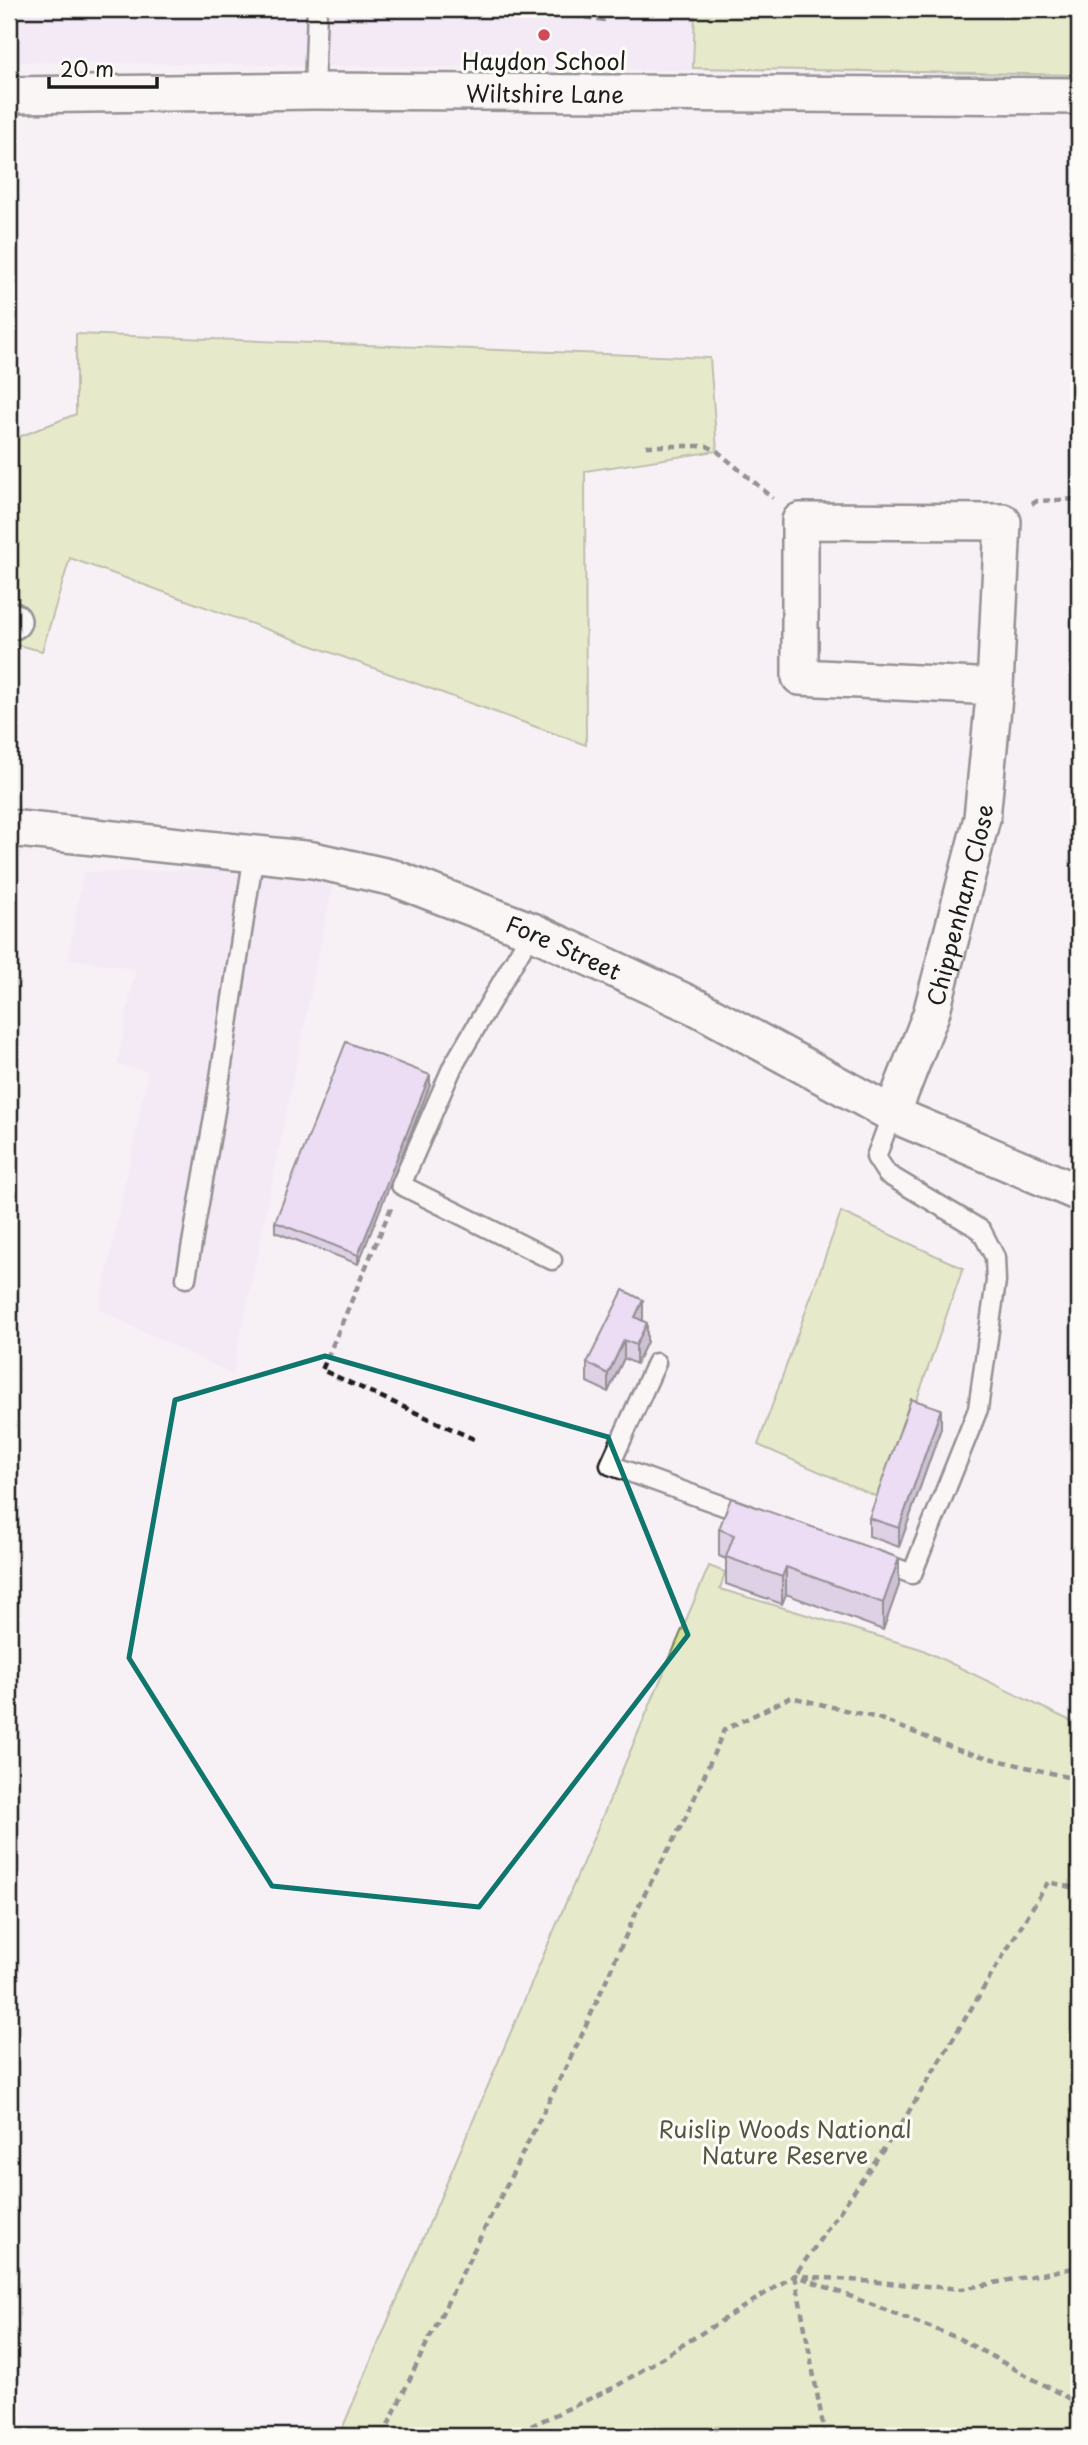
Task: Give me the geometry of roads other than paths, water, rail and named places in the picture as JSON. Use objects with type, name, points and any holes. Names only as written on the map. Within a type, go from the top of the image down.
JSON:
[{"type":"street","name":"Wiltshire Lane","points":[[9,94],[314,91],[1079,96]]},
{"type":"street","name":"Chippenham Close","points":[[892,1114],[932,1014],[982,818],[995,687],[1003,523],[800,521],[800,677],[995,687]]},
{"type":"street","name":"Fore Street","points":[[9,828],[313,860],[394,878],[532,931],[698,1008],[892,1114],[1079,1193]]},
{"type":"lane","points":[[314,91],[317,9]]},
{"type":"lane","points":[[186,1278],[215,1111],[254,853]]},
{"type":"lane","points":[[532,931],[453,1066],[401,1185],[552,1260]]},
{"type":"lane","points":[[862,1556],[912,1574],[978,1409],[996,1281],[995,1257],[981,1230],[887,1174],[876,1157],[892,1114]]},
{"type":"lane","points":[[656,1363],[610,1465],[762,1520]]},
{"type":"place","name":"Haydon School","points":[[544,35]]},
{"type":"park label","name":"Ruislip Woods National Nature Reserve","points":[[785,2141]]}]
